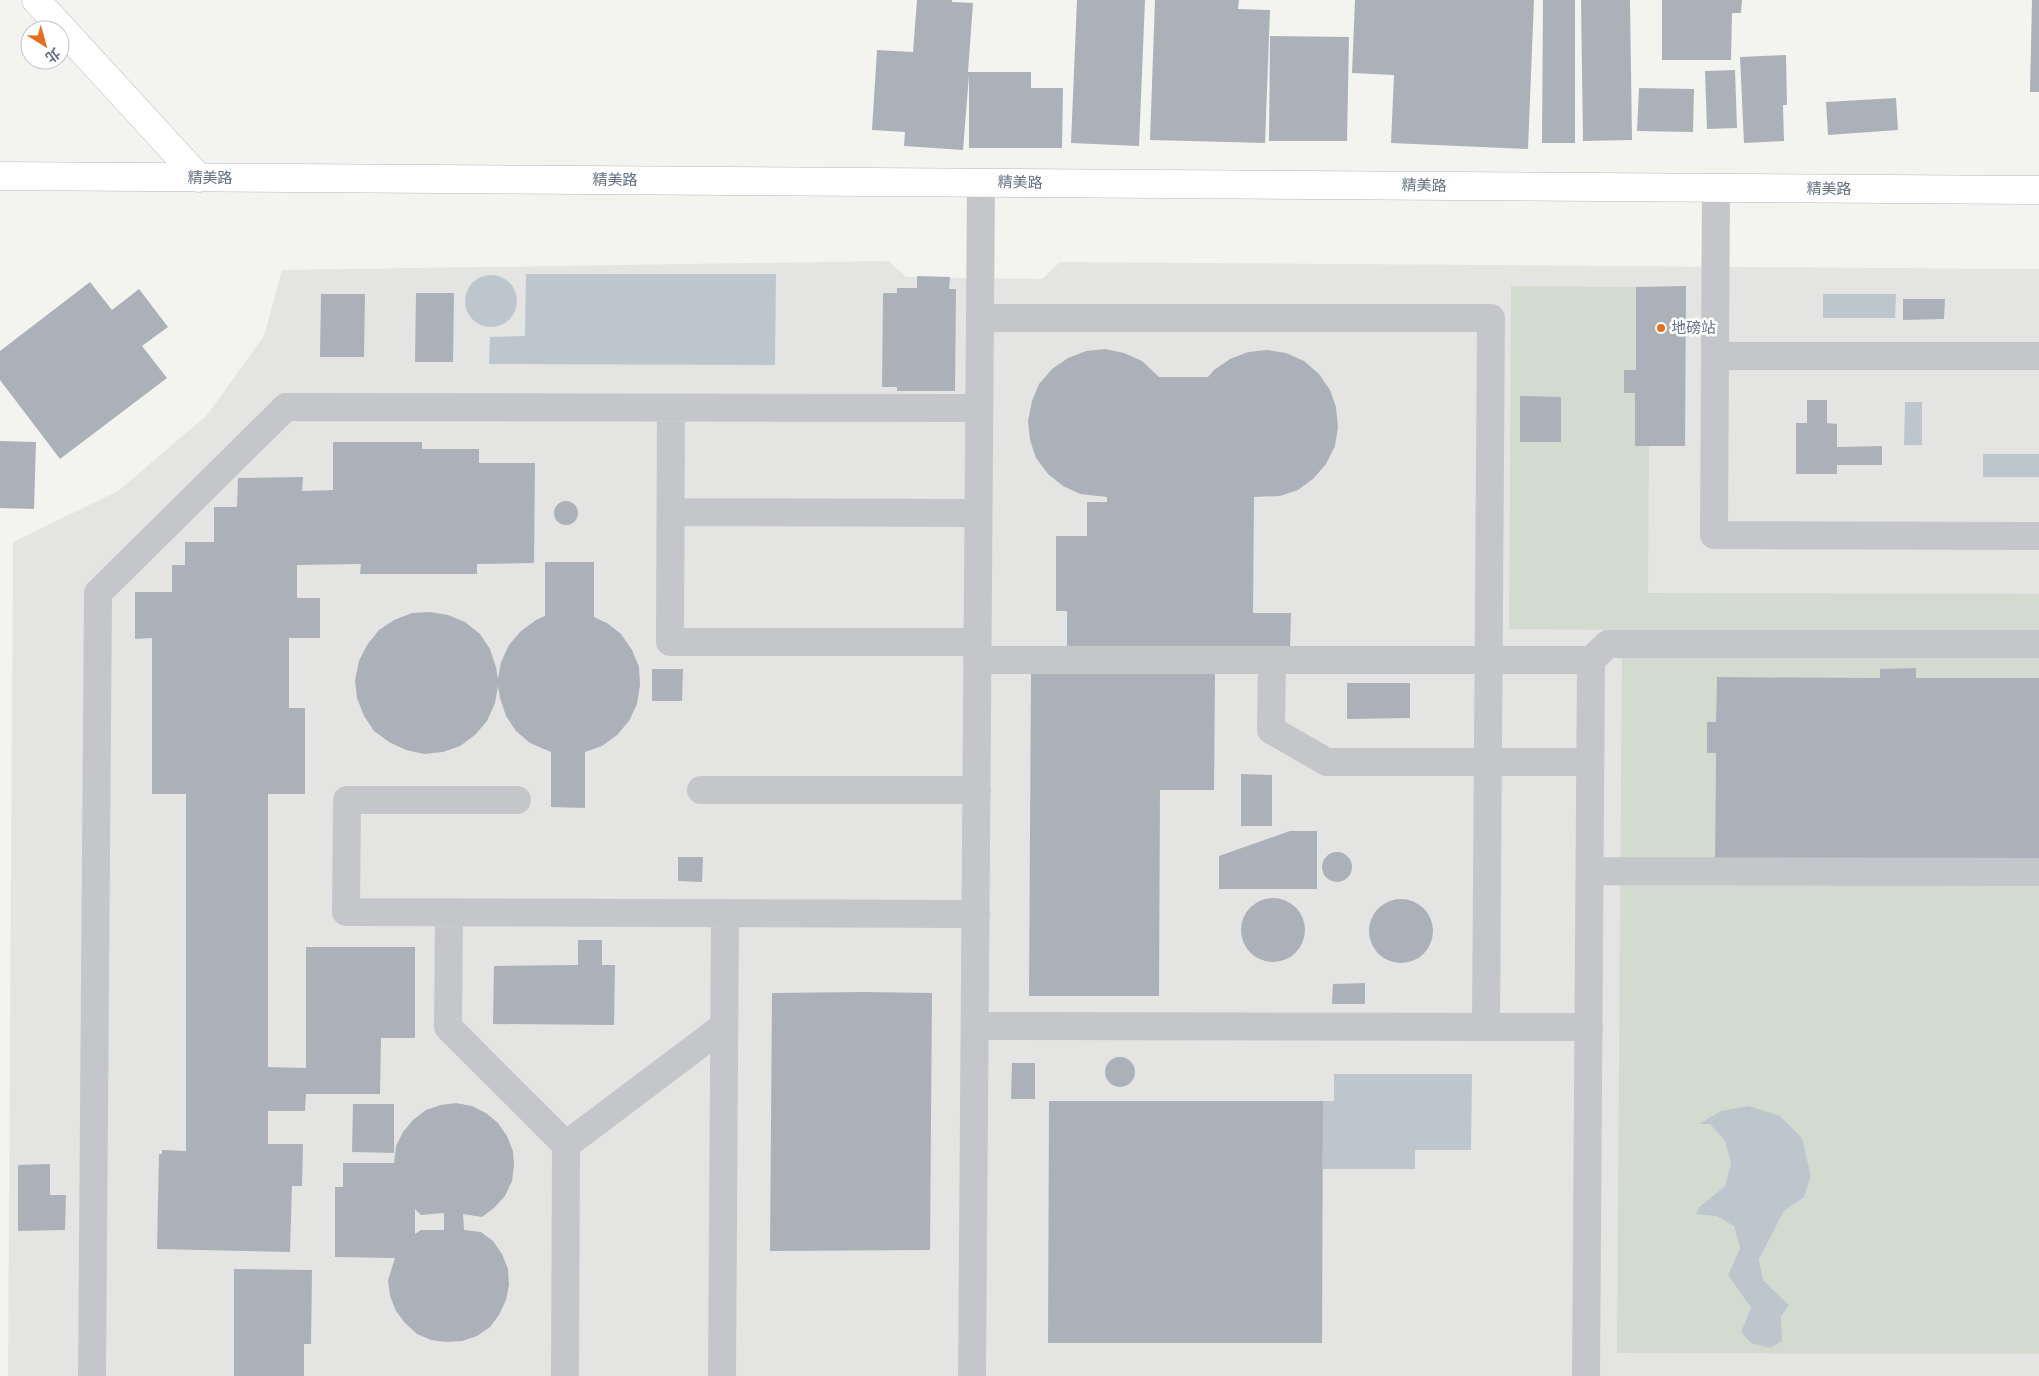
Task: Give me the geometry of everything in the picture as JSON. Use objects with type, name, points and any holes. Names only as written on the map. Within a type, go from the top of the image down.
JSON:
[{"type":"main road","points":[[36,0],[199,178]]},
{"type":"main road","name":"精美路","points":[[0,176],[2039,190]]},
{"type":"street","points":[[972,1376],[980,182]]},
{"type":"street","points":[[1716,189],[1714,535],[2039,536]]},
{"type":"street","points":[[980,318],[1491,318],[1486,1026]]},
{"type":"street","points":[[1716,356],[2039,356]]},
{"type":"street","points":[[92,1376],[98,593],[286,407],[979,408]]},
{"type":"street","points":[[671,408],[670,642],[1272,660],[1591,660],[1608,644],[2039,644]]},
{"type":"street","points":[[671,512],[978,513]]},
{"type":"street","points":[[1272,660],[1272,730],[1327,762],[1590,762]]},
{"type":"street","points":[[1586,1376],[1591,660]]},
{"type":"street","points":[[701,790],[977,790]]},
{"type":"street","points":[[517,800],[347,800],[346,912],[976,914]]},
{"type":"street","points":[[1590,872],[2039,872]]},
{"type":"street","points":[[449,912],[448,1026],[566,1145],[565,1376]]},
{"type":"street","points":[[722,1376],[725,913]]},
{"type":"street","points":[[566,1145],[724,1026]]},
{"type":"street","points":[[975,1026],[1589,1026]]},
{"type":"shaded area","points":[[889,261],[906,277],[1042,279],[1060,262],[2039,269],[2039,1376],[8,1376],[13,542],[118,491],[207,415],[264,336],[282,270]]},
{"type":"shaded area","points":[[526,274],[776,274],[775,365],[489,364],[490,337],[525,336]]},
{"type":"shaded area","points":[[486,275],[496,275],[510,282],[517,296],[517,306],[510,320],[496,327],[486,327],[476,323],[469,316],[465,306],[465,296],[469,286],[476,279]]},
{"type":"shaded area","points":[[1511,286],[1636,287],[1636,370],[1624,393],[1635,393],[1649,445],[1648,593],[2039,594],[2039,678],[1916,678],[1916,668],[1880,669],[1880,678],[1717,677],[1716,722],[1707,722],[1707,752],[1716,753],[1715,860],[2039,861],[2039,1354],[1617,1353],[1622,630],[1509,629]],"holes":[[[1780,1116],[1802,1138],[1811,1176],[1804,1197],[1784,1211],[1759,1259],[1763,1280],[1778,1294],[1782,1341],[1751,1308],[1728,1275],[1740,1248],[1734,1226],[1699,1206],[1725,1186],[1731,1163],[1725,1141],[1710,1124],[1700,1123]]]},
{"type":"shaded area","points":[[1823,294],[1896,294],[1895,318],[1823,318]]},
{"type":"shaded area","points":[[1905,402],[1922,402],[1922,445],[1904,445]]},
{"type":"shaded area","points":[[1983,454],[2039,454],[2039,477],[1983,477]]},
{"type":"shaded area","points":[[1334,1074],[1472,1074],[1471,1150],[1415,1150],[1415,1169],[1323,1169],[1323,1101],[1334,1101]]},
{"type":"shaded area","points":[[1749,1106],[1780,1116],[1802,1138],[1811,1176],[1804,1197],[1784,1211],[1759,1259],[1763,1280],[1789,1305],[1781,1317],[1782,1341],[1770,1348],[1751,1343],[1741,1332],[1751,1308],[1728,1275],[1740,1248],[1734,1226],[1716,1216],[1696,1214],[1699,1207],[1725,1186],[1731,1163],[1725,1141],[1710,1124],[1699,1124],[1721,1111]]},
{"type":"building","points":[[917,0],[952,0],[952,2],[973,3],[968,72],[1031,72],[1031,88],[1063,88],[1062,148],[969,148],[969,75],[963,150],[904,146],[905,132],[872,130],[877,50],[913,52]]},
{"type":"building","points":[[1077,0],[1145,0],[1139,146],[1071,143]]},
{"type":"building","points":[[1155,0],[1239,0],[1238,9],[1270,10],[1265,143],[1150,140]]},
{"type":"building","points":[[1355,0],[1534,0],[1528,149],[1391,143],[1394,75],[1352,73]]},
{"type":"building","points":[[1543,0],[1575,0],[1575,143],[1542,143]]},
{"type":"building","points":[[1581,0],[1630,0],[1632,140],[1583,141]]},
{"type":"building","points":[[1662,0],[1742,0],[1741,13],[1732,13],[1731,60],[1662,60]]},
{"type":"building","points":[[2032,0],[2039,0],[2039,92],[2030,92]]},
{"type":"building","points":[[1270,36],[1349,37],[1347,141],[1269,141]]},
{"type":"building","points":[[1786,55],[1787,105],[1783,105],[1784,141],[1744,143],[1740,57]]},
{"type":"building","points":[[1735,70],[1737,128],[1707,129],[1705,71]]},
{"type":"building","points":[[1639,88],[1694,89],[1693,132],[1637,131]]},
{"type":"building","points":[[1896,98],[1898,130],[1828,135],[1826,102]]},
{"type":"building","points":[[917,276],[950,277],[949,289],[956,289],[955,391],[897,391],[897,387],[882,387],[883,293],[897,293],[897,288],[917,288]]},
{"type":"building","points":[[90,282],[112,310],[139,289],[168,327],[142,346],[167,378],[60,459],[0,380],[0,351]]},
{"type":"building","name":"地磅站","points":[[1686,286],[1685,446],[1635,446],[1635,393],[1624,393],[1624,370],[1636,370],[1636,287]]},
{"type":"building","points":[[416,293],[454,293],[453,362],[415,362]]},
{"type":"building","points":[[321,294],[365,294],[364,357],[320,357]]},
{"type":"building","points":[[1903,299],[1945,299],[1944,319],[1903,320]]},
{"type":"building","points":[[1105,349],[1124,353],[1142,361],[1159,377],[1208,377],[1214,370],[1230,359],[1248,352],[1267,350],[1286,353],[1304,361],[1319,374],[1330,390],[1336,407],[1338,427],[1335,446],[1326,464],[1314,478],[1298,490],[1280,496],[1254,497],[1253,613],[1291,613],[1290,649],[1067,649],[1067,611],[1056,611],[1056,536],[1087,536],[1087,502],[1107,502],[1107,497],[1080,494],[1063,486],[1048,474],[1036,458],[1030,440],[1028,421],[1032,401],[1039,384],[1052,369],[1068,358],[1086,351]]},
{"type":"building","points":[[1520,396],[1561,397],[1561,442],[1520,442]]},
{"type":"building","points":[[1807,400],[1827,400],[1827,423],[1837,424],[1837,447],[1882,446],[1882,465],[1837,465],[1837,474],[1796,474],[1796,423],[1807,423]]},
{"type":"building","points":[[0,441],[36,442],[34,509],[0,508]]},
{"type":"building","points":[[333,442],[422,442],[422,449],[479,449],[479,463],[535,463],[534,563],[477,564],[477,574],[360,574],[361,564],[297,565],[297,598],[320,598],[320,638],[289,638],[289,708],[305,708],[305,794],[268,794],[268,1067],[306,1068],[306,947],[415,947],[415,1038],[381,1038],[380,1094],[306,1094],[305,1111],[268,1111],[268,1144],[303,1144],[302,1186],[292,1186],[290,1252],[157,1249],[159,1154],[162,1154],[162,1150],[186,1151],[186,794],[152,794],[152,638],[135,639],[135,592],[172,592],[172,565],[185,565],[185,542],[214,542],[214,507],[237,507],[238,478],[303,477],[302,491],[333,490]]},
{"type":"building","points":[[566,501],[575,504],[578,513],[575,522],[566,525],[557,522],[554,513],[557,504]]},
{"type":"building","points":[[545,562],[594,562],[594,617],[607,623],[621,634],[632,650],[639,667],[640,685],[637,704],[629,721],[617,735],[602,746],[585,752],[585,808],[551,807],[551,752],[530,743],[516,731],[506,716],[498,686],[495,703],[487,721],[475,735],[460,746],[443,752],[424,754],[406,750],[389,742],[374,731],[364,716],[357,698],[355,680],[359,661],[367,645],[379,630],[394,620],[412,613],[430,612],[448,615],[465,622],[480,634],[490,649],[498,679],[501,662],[509,645],[521,631],[545,616]]},
{"type":"building","points":[[1916,668],[1916,678],[2039,678],[2039,861],[1715,860],[1716,753],[1707,753],[1707,722],[1716,722],[1717,677],[1880,678],[1880,669]]},
{"type":"building","points":[[652,669],[683,669],[682,701],[652,701]]},
{"type":"building","points":[[1031,673],[1215,673],[1214,790],[1160,790],[1159,996],[1029,996]]},
{"type":"building","points":[[1347,683],[1410,683],[1410,718],[1347,719]]},
{"type":"building","points":[[1241,774],[1272,775],[1272,826],[1241,826]]},
{"type":"building","points":[[1290,831],[1317,831],[1317,889],[1219,889],[1219,856]]},
{"type":"building","points":[[1337,852],[1348,856],[1352,867],[1348,878],[1337,882],[1326,878],[1322,867],[1326,856]]},
{"type":"building","points":[[678,857],[703,857],[702,882],[678,881]]},
{"type":"building","points":[[1273,898],[1291,904],[1299,912],[1305,930],[1299,948],[1291,956],[1273,962],[1255,956],[1247,948],[1241,930],[1247,912],[1255,904]]},
{"type":"building","points":[[1401,899],[1419,905],[1427,913],[1433,931],[1427,949],[1419,957],[1401,963],[1383,957],[1375,949],[1369,931],[1375,913],[1383,905]]},
{"type":"building","points":[[578,940],[602,940],[602,965],[615,965],[614,1025],[493,1024],[494,966],[578,965]]},
{"type":"building","points":[[1365,983],[1365,1004],[1332,1004],[1333,984]]},
{"type":"building","points":[[772,993],[932,993],[930,1250],[770,1251]]},
{"type":"building","points":[[1120,1057],[1131,1061],[1135,1072],[1131,1083],[1120,1087],[1109,1083],[1105,1072],[1109,1061]]},
{"type":"building","points":[[1012,1063],[1035,1063],[1035,1099],[1011,1099]]},
{"type":"building","points":[[1049,1101],[1323,1101],[1322,1343],[1048,1343]]},
{"type":"building","points":[[456,1103],[472,1106],[486,1113],[498,1123],[507,1136],[513,1151],[514,1166],[512,1181],[505,1196],[494,1208],[482,1217],[463,1214],[464,1230],[481,1232],[493,1241],[502,1254],[508,1269],[509,1285],[506,1300],[499,1315],[490,1327],[477,1336],[462,1341],[446,1342],[431,1340],[417,1334],[396,1311],[390,1296],[388,1280],[395,1258],[335,1257],[335,1187],[343,1187],[343,1163],[394,1163],[396,1146],[403,1132],[413,1120],[426,1110]],"holes":[[[415,1209],[421,1215],[444,1213],[444,1230],[421,1230],[415,1234]]]},
{"type":"building","points":[[353,1104],[394,1104],[394,1153],[352,1152]]},
{"type":"building","points":[[50,1164],[50,1195],[66,1195],[65,1230],[18,1231],[18,1165]]},
{"type":"building","points":[[234,1269],[312,1270],[311,1344],[304,1344],[304,1376],[234,1376]]},
{"type":"place","name":"地磅站","points":[[1661,328]]}]
